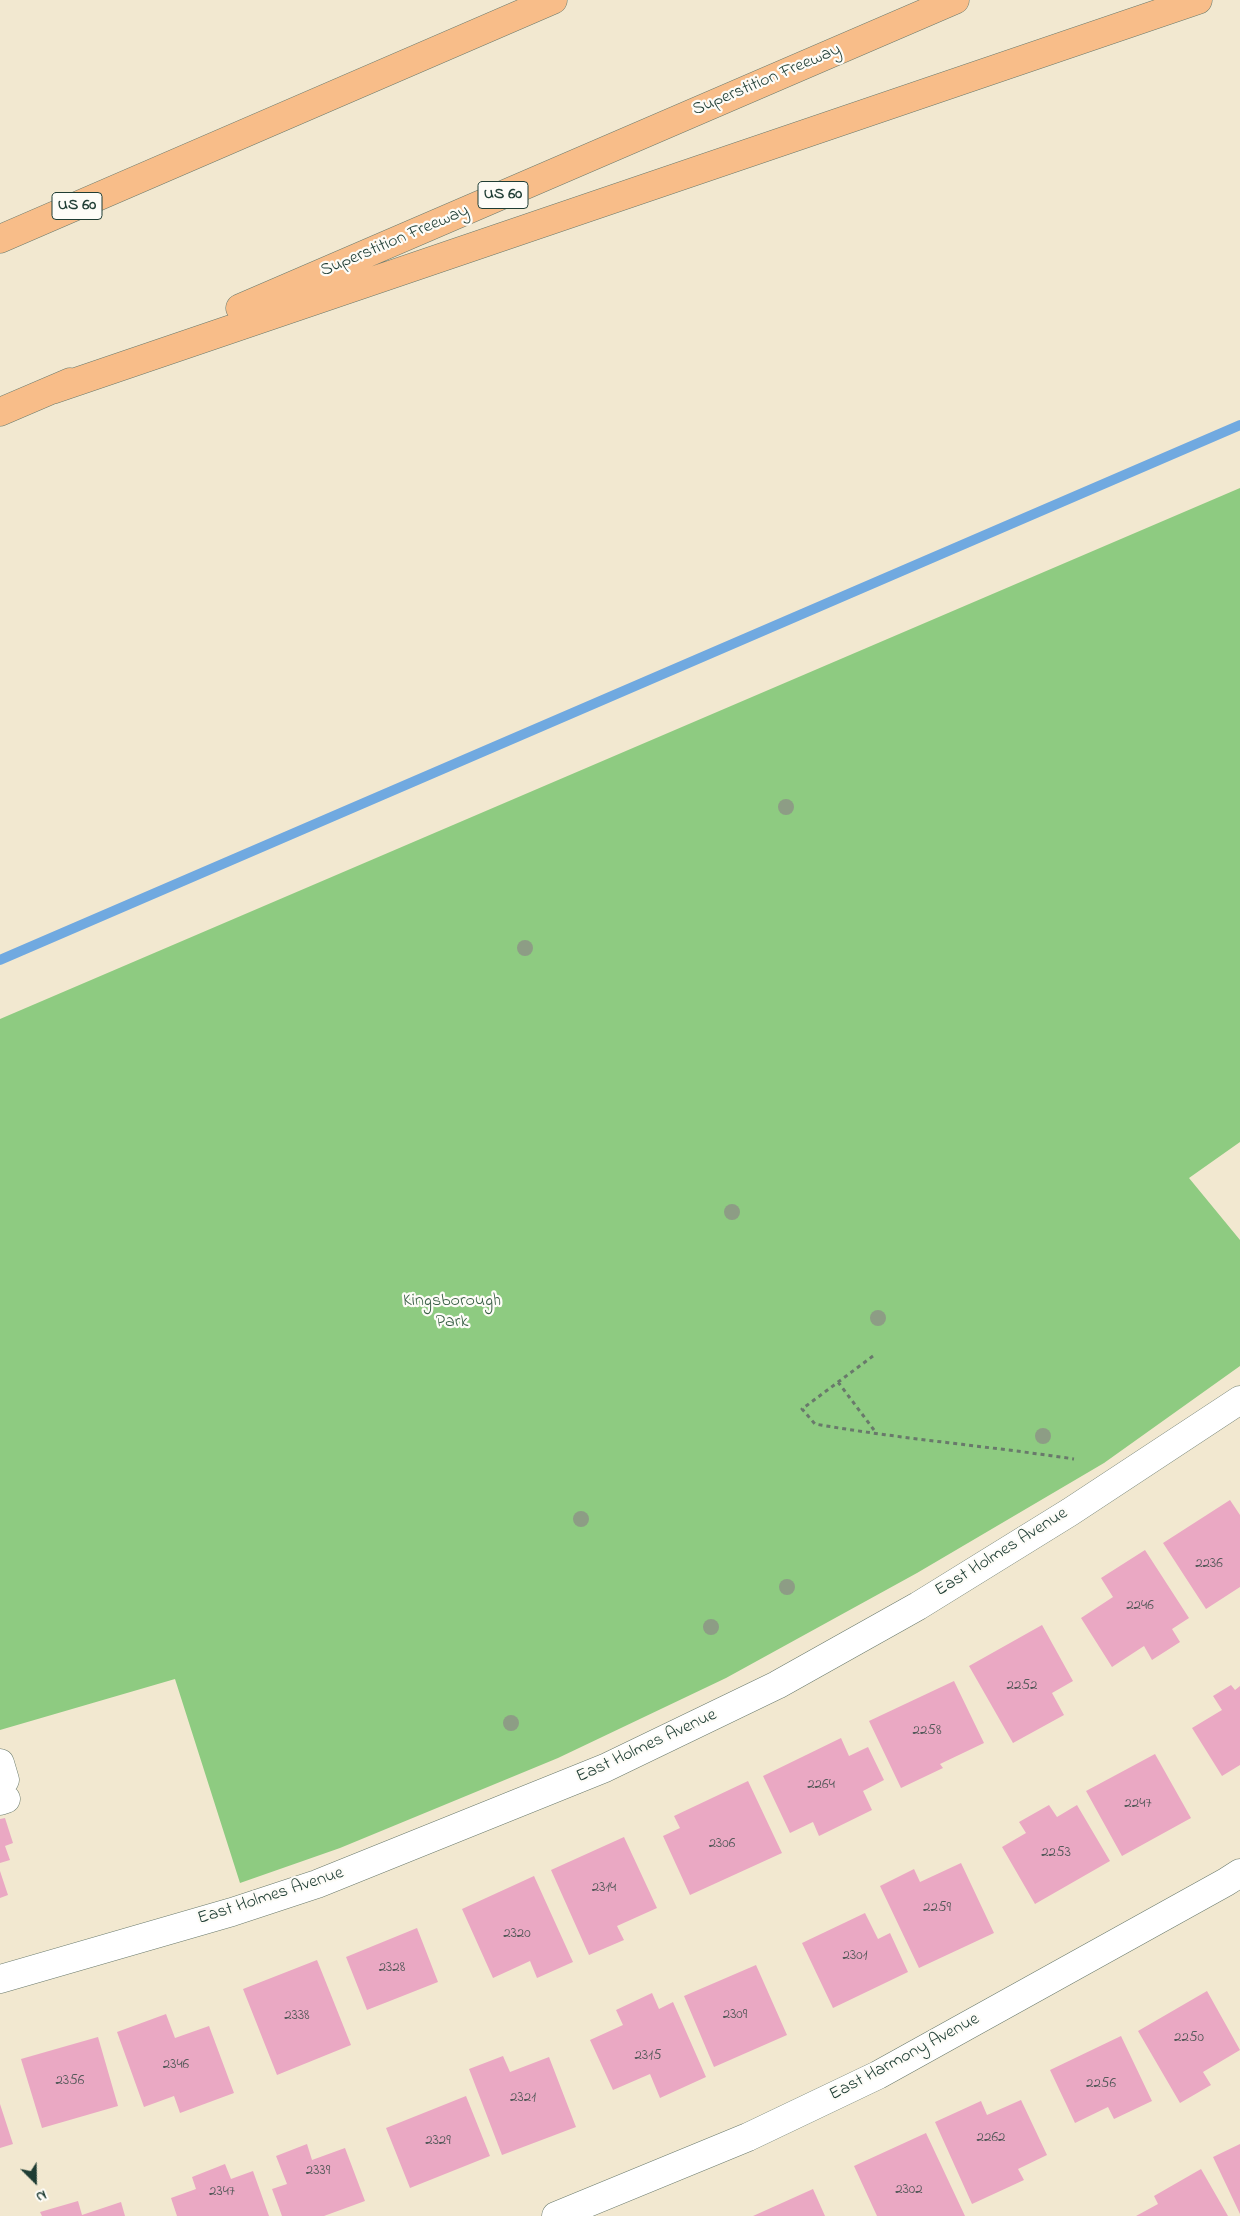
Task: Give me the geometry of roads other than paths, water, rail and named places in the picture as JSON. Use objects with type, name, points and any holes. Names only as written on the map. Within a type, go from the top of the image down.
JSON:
[{"type":"highway","points":[[467,37],[516,0]]},
{"type":"highway","name":"US 60","points":[[0,239],[552,0]]},
{"type":"highway","name":"Superstition Freeway","points":[[0,412],[955,0]]},
{"type":"highway","points":[[52,390],[1198,0]]},
{"type":"street","name":"East Holmes Avenue","points":[[0,1979],[232,1912],[317,1884],[605,1768],[778,1685],[918,1606],[1070,1512],[1240,1400]]},
{"type":"street","name":"East Harmony Avenue","points":[[556,2216],[748,2137],[878,2075],[1240,1873]]},
{"type":"waterway","points":[[0,960],[1240,425]]},
{"type":"park label","name":"Kingsborough Park","points":[[452,1312]]}]
